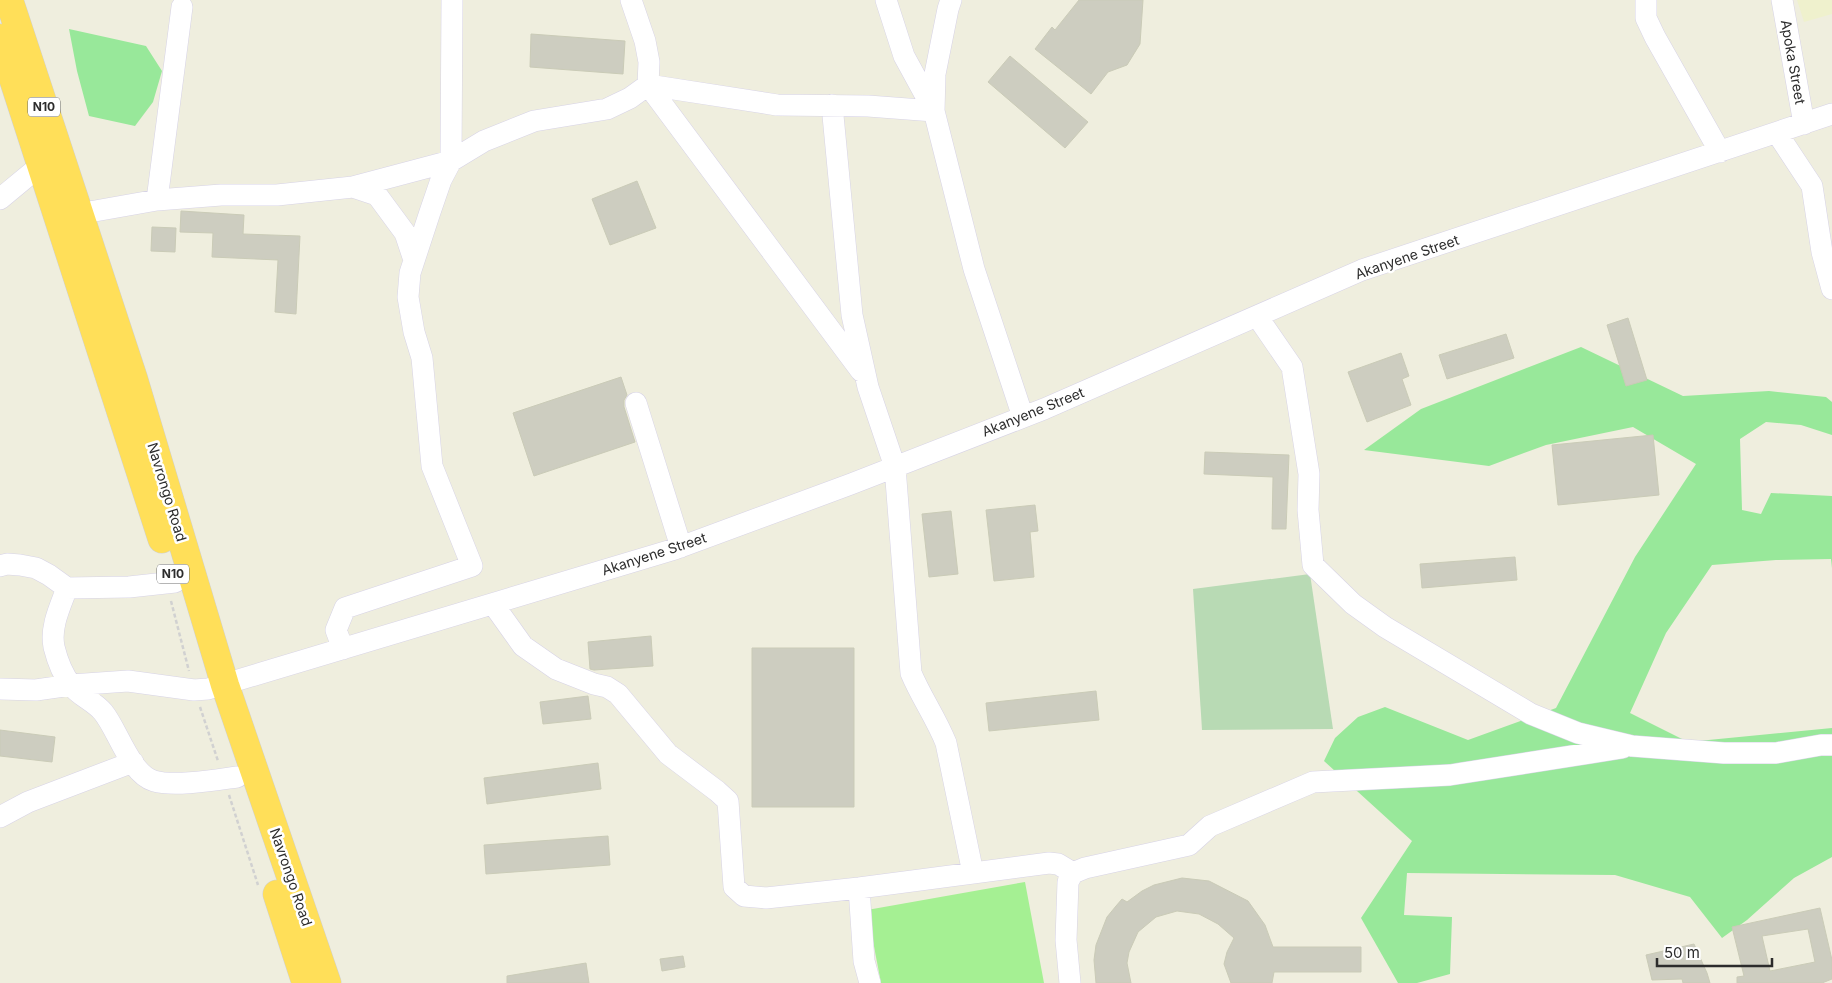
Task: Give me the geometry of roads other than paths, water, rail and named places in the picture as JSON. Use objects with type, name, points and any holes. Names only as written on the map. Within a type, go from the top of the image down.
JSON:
[{"type":"highway","name":"Navrongo Road","points":[[9,0],[133,377],[216,687],[237,778],[306,983]]},
{"type":"highway","name":"Navrongo Road","points":[[0,38],[175,582],[326,983]]},
{"type":"street","points":[[343,649],[336,630],[345,608],[472,566],[432,466],[422,358],[414,332],[408,297],[410,273],[414,260],[441,180],[451,161],[452,0]]},
{"type":"street","points":[[631,0],[649,62],[648,85],[866,377]]},
{"type":"street","points":[[886,0],[904,56],[934,111],[974,269],[1022,417]]},
{"type":"street","points":[[934,111],[935,74],[948,9],[952,0]]},
{"type":"street","points":[[1646,0],[1646,18],[1654,37],[1720,152]]},
{"type":"street","name":"Apoka Street","points":[[1782,0],[1804,124]]},
{"type":"street","points":[[157,200],[182,7]]},
{"type":"street","points":[[78,214],[157,200],[221,195],[277,195],[353,188],[451,161],[484,141],[534,121],[607,109],[630,98],[648,85],[778,105],[868,106],[934,111]]},
{"type":"street","points":[[832,105],[852,315],[866,377],[895,467],[910,673],[940,726],[946,743],[973,873]]},
{"type":"street","name":"Akanyene Street","points":[[0,689],[36,690],[71,685],[128,681],[194,690],[216,687],[682,546],[895,467],[1022,417],[1362,270],[1832,114]]},
{"type":"street","points":[[1778,133],[1812,186],[1822,252],[1832,289]]},
{"type":"street","points":[[0,199],[41,165]]},
{"type":"street","points":[[353,188],[376,195],[405,233],[414,260]]},
{"type":"street","points":[[1257,316],[1292,367],[1309,474],[1308,510],[1313,565],[1353,604],[1385,627],[1531,714],[1578,733],[1632,746],[1724,753],[1776,753],[1821,745],[1832,745]]},
{"type":"street","points":[[636,403],[682,546]]},
{"type":"street","points":[[0,566],[7,564],[36,568],[49,574],[67,588],[129,587],[175,582]]},
{"type":"street","points":[[67,588],[54,623],[53,644],[56,657],[71,685],[103,712],[142,775],[153,781],[169,784],[237,778]]},
{"type":"street","points":[[493,604],[523,646],[556,669],[607,687],[618,694],[668,754],[728,801],[734,887],[744,896],[766,898],[1049,863],[1058,864],[1073,873]]},
{"type":"street","points":[[1070,983],[1066,940],[1068,882],[1073,873],[1085,868],[1189,845],[1210,826],[1313,782],[1450,774],[1632,746]]},
{"type":"street","points":[[0,817],[28,802],[133,762]]},
{"type":"street","points":[[858,888],[864,961],[870,983]]}]
